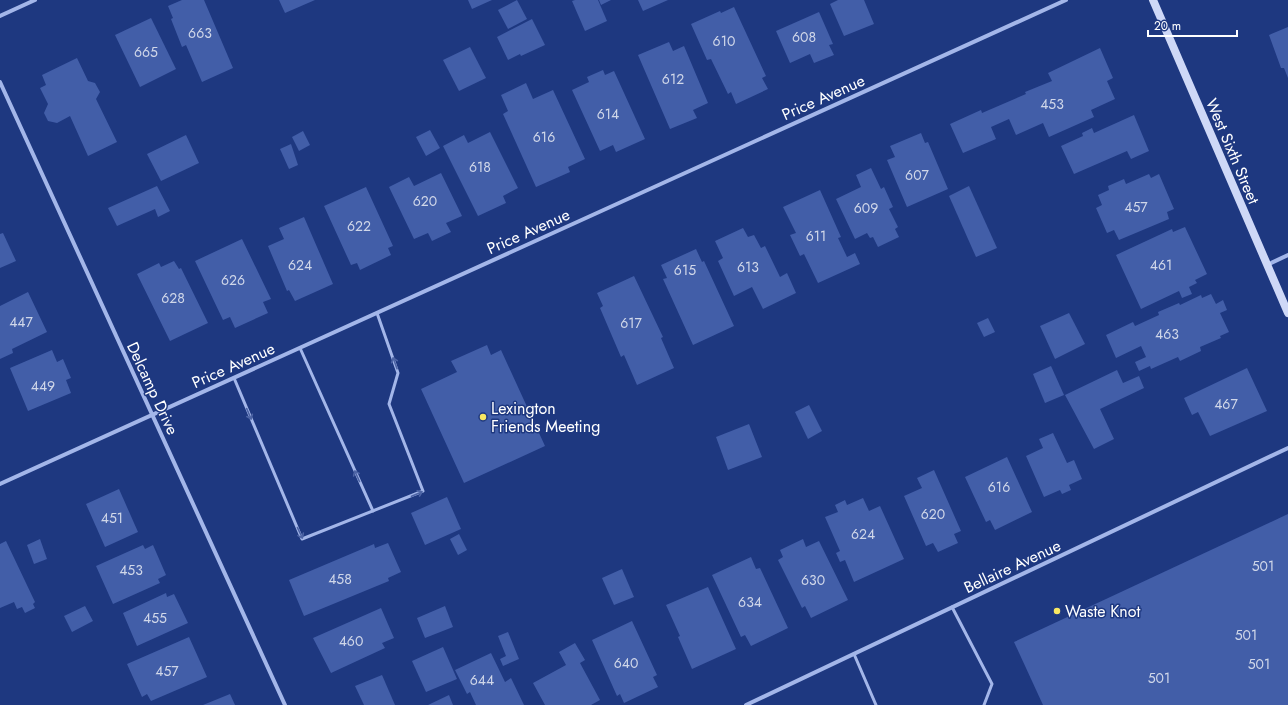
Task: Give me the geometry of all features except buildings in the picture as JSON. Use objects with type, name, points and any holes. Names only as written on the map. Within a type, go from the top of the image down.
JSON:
[{"type":"street","points":[[0,16],[35,0]]},
{"type":"street","name":"Price Avenue","points":[[0,484],[1066,0]]},
{"type":"street","name":"West Sixth Street","points":[[1153,0],[1288,313]]},
{"type":"street","name":"Delcamp Drive","points":[[0,82],[285,705]]},
{"type":"street","points":[[1267,265],[1288,255]]},
{"type":"street","name":"Bellaire Avenue","points":[[746,705],[1288,448]]},
{"type":"lane","points":[[234,378],[302,540],[423,491],[389,404],[398,372],[376,313]]},
{"type":"lane","points":[[300,348],[373,511]]},
{"type":"lane","points":[[952,607],[992,684],[984,705]]},
{"type":"lane","points":[[854,654],[876,705]]},
{"type":"place","name":"Lexington Friends Meeting","points":[[483,417]]},
{"type":"place","name":"Waste Knot","points":[[1057,611]]}]
